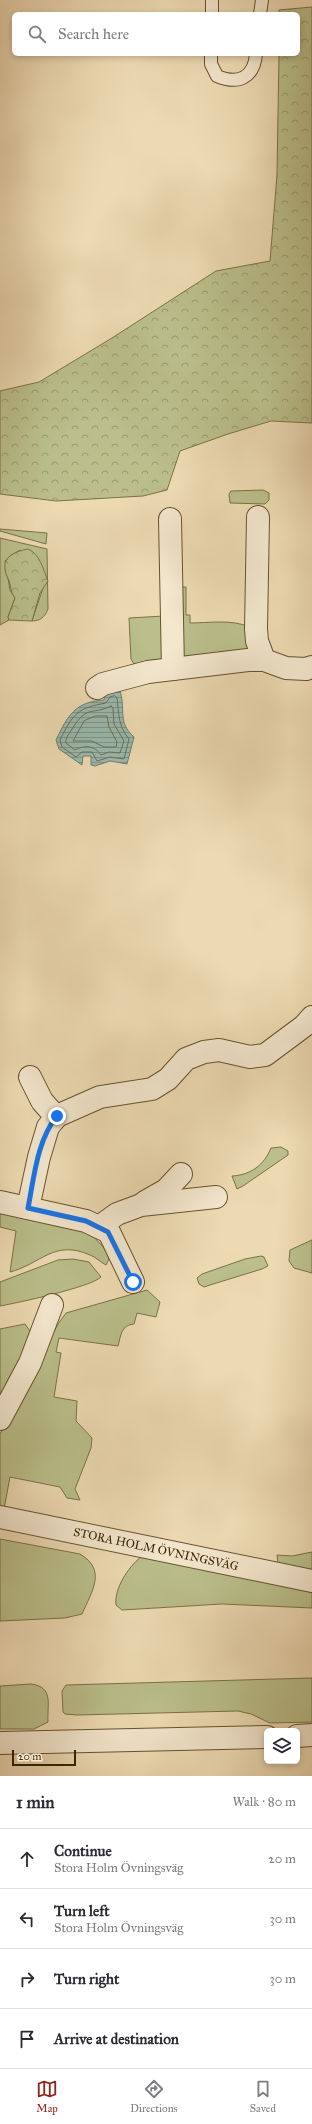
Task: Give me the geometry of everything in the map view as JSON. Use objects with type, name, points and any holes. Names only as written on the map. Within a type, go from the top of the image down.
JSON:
[{"type":"street","points":[[258,517],[256,629],[257,642],[264,660]]},
{"type":"street","points":[[170,519],[173,669]]},
{"type":"street","points":[[97,688],[103,684],[129,676],[173,669],[264,660],[286,668],[311,669]]},
{"type":"street","points":[[28,1208],[39,1156],[48,1127],[56,1117],[75,1106],[100,1097],[152,1089],[168,1079],[186,1059],[204,1052],[219,1050],[250,1056],[265,1055],[304,1026],[312,1017]]},
{"type":"street","points":[[30,1078],[42,1101],[56,1117]]},
{"type":"street","points":[[99,1227],[117,1214],[141,1205],[166,1190],[181,1174]]},
{"type":"street","points":[[141,1205],[216,1197]]},
{"type":"street","points":[[0,1202],[86,1221],[108,1232],[133,1282]]},
{"type":"street","points":[[0,1419],[30,1363],[52,1305]]},
{"type":"street","name":"STORA HOLM ÖVNINGSVÄG","points":[[0,1518],[312,1581]]},
{"type":"street","points":[[300,1736],[312,1736]]},
{"type":"street","points":[[0,1743],[264,1737]]},
{"type":"lane","points":[[212,0],[212,12]]},
{"type":"lane","points":[[260,12],[262,0]]},
{"type":"lane","points":[[211,56],[211,64],[216,76],[224,79],[241,79],[250,74],[256,56]]},
{"type":"green space","points":[[312,7],[312,423],[271,421],[180,451],[167,490],[143,496],[56,501],[0,494],[0,391],[39,382],[112,338],[216,271],[270,261],[277,175],[279,56],[300,56],[300,12],[279,12],[279,10]]},
{"type":"green space","points":[[263,490],[269,493],[269,500],[265,504],[230,503],[229,494],[231,491]]},
{"type":"green space","points":[[0,529],[47,533],[46,544],[0,531]]},
{"type":"green space","points":[[0,538],[47,549],[48,609],[44,616],[40,619],[32,621],[44,585],[20,550],[5,561],[10,590],[15,598],[8,617],[9,620],[0,625]]},
{"type":"green space","points":[[28,549],[38,558],[48,581],[40,593],[32,621],[9,620],[8,617],[15,598],[6,573],[5,564],[8,557],[19,551]]},
{"type":"green space","points":[[177,587],[186,587],[186,615],[190,615],[190,623],[228,622],[249,627],[255,649],[183,658]]},
{"type":"green space","points":[[164,616],[164,657],[161,660],[134,664],[131,659],[129,618]]},
{"type":"green space","points":[[281,1147],[288,1151],[288,1155],[237,1189],[232,1176],[245,1174],[251,1171],[261,1164],[271,1148]]},
{"type":"green space","points":[[0,1212],[83,1231],[93,1236],[106,1250],[109,1259],[106,1265],[90,1255],[77,1251],[57,1251],[10,1272],[16,1231],[0,1227]]},
{"type":"green space","points":[[312,1240],[312,1273],[294,1268],[289,1261],[290,1250]]},
{"type":"green space","points":[[261,1256],[264,1257],[268,1266],[262,1269],[204,1287],[199,1284],[197,1278],[202,1274],[245,1259]]},
{"type":"green space","points":[[73,1259],[89,1262],[101,1277],[69,1290],[0,1306],[0,1282],[58,1260]]},
{"type":"green space","points":[[147,1290],[160,1302],[156,1317],[137,1313],[134,1324],[126,1326],[122,1331],[118,1346],[59,1338],[56,1352],[61,1353],[54,1397],[77,1401],[76,1421],[92,1438],[91,1448],[75,1489],[80,1500],[67,1498],[60,1487],[10,1477],[4,1509],[0,1508],[0,1434],[58,1324],[66,1313]]},
{"type":"green space","points":[[25,1324],[30,1331],[31,1337],[0,1402],[0,1329]]},
{"type":"green space","points":[[0,1539],[80,1554],[88,1560],[93,1567],[95,1581],[90,1597],[82,1614],[65,1618],[0,1621]]},
{"type":"green space","points":[[312,1552],[312,1574],[278,1563],[277,1555],[292,1556]]},
{"type":"green space","points":[[141,1557],[312,1587],[312,1608],[222,1604],[122,1610],[116,1605],[117,1592],[131,1566]]},
{"type":"green space","points":[[312,1678],[312,1722],[270,1723],[251,1714],[238,1711],[77,1715],[65,1714],[63,1712],[62,1691],[66,1685]]},
{"type":"green space","points":[[31,1684],[43,1689],[48,1697],[48,1722],[34,1729],[0,1729],[0,1686]]},
{"type":"water","points":[[120,691],[125,726],[134,737],[127,764],[110,761],[95,766],[91,765],[91,756],[83,756],[82,765],[59,749],[56,740],[64,723],[74,711],[79,707],[94,701],[104,700],[105,694]]},
{"type":"route","points":[[57,1116],[48,1127],[39,1156],[28,1208],[86,1221],[108,1232],[133,1282]]}]
